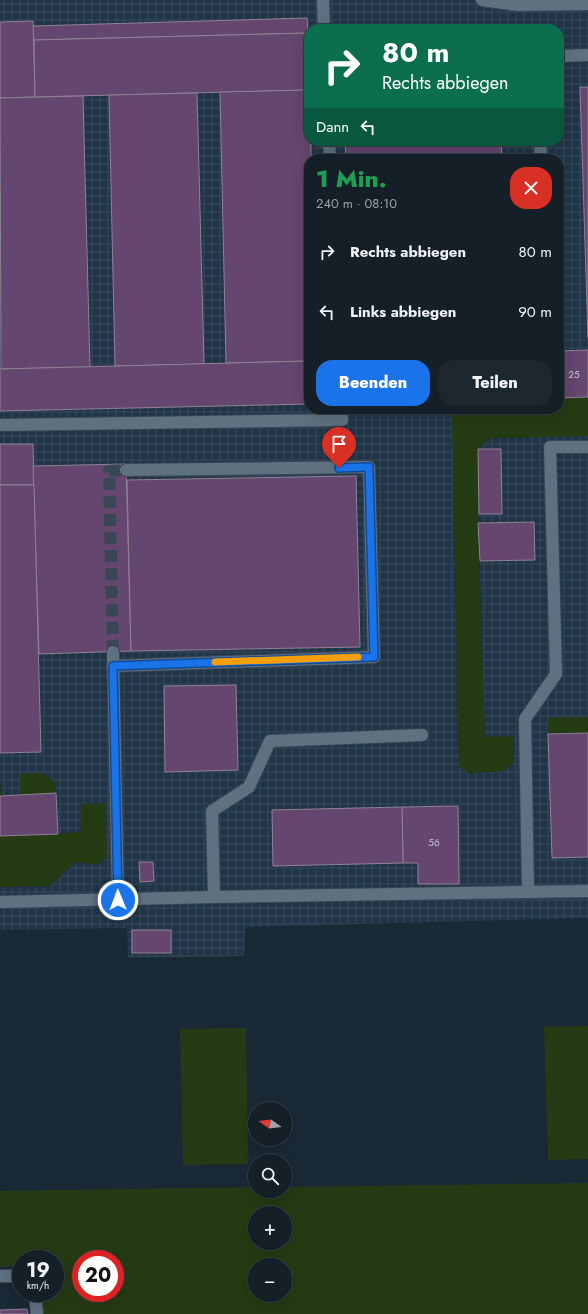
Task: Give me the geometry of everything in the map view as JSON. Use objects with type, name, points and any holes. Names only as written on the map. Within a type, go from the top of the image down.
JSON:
[{"type":"lane","points":[[323,0],[324,24]]},
{"type":"lane","points":[[482,0],[518,5],[588,4]]},
{"type":"lane","points":[[564,56],[588,55]]},
{"type":"lane","points":[[0,425],[342,420],[341,414]]},
{"type":"lane","points":[[528,892],[525,719],[556,674],[550,447],[588,447]]},
{"type":"lane","points":[[113,666],[374,657],[369,467],[126,470]]},
{"type":"lane","points":[[113,652],[118,900]]},
{"type":"lane","points":[[214,897],[212,811],[249,787],[270,741],[422,735]]},
{"type":"lane","points":[[0,902],[588,891]]},
{"type":"lane","points":[[0,1276],[12,1276]]},
{"type":"lane","points":[[36,1302],[37,1314]]},
{"type":"shaded area","points":[[0,0],[588,0],[588,397],[564,398],[564,154],[304,154],[304,414],[452,414],[459,766],[468,773],[504,771],[513,763],[514,737],[485,737],[478,523],[478,449],[491,438],[588,436],[588,717],[548,718],[548,734],[588,733],[588,918],[245,927],[244,956],[128,958],[127,928],[0,930],[0,887],[50,886],[76,862],[98,865],[107,857],[105,803],[81,831],[58,834],[55,782],[42,773],[21,774],[21,795],[1,795]]},
{"type":"green space","points":[[588,397],[588,436],[491,438],[478,449],[478,523],[485,737],[514,736],[513,763],[504,771],[468,773],[459,767],[452,414],[564,414],[564,398]]},
{"type":"green space","points":[[588,717],[588,733],[548,734],[548,718]]},
{"type":"green space","points":[[42,773],[55,782],[58,834],[81,831],[81,804],[105,803],[107,857],[98,865],[75,862],[50,886],[0,887],[0,781],[1,795],[20,795],[20,774]]},
{"type":"green space","points":[[588,1026],[588,1159],[548,1160],[544,1027]]},
{"type":"green space","points":[[246,1028],[248,1164],[183,1165],[180,1029]]},
{"type":"green space","points":[[588,1183],[588,1314],[41,1314],[41,1302],[64,1302],[64,1250],[12,1250],[12,1266],[0,1267],[0,1191],[248,1187],[248,1198],[292,1198],[292,1187]]},
{"type":"building","points":[[307,18],[307,24],[304,24],[304,33],[34,40],[33,26]]},
{"type":"building","points":[[33,21],[35,97],[0,98],[0,22]]},
{"type":"building","points":[[304,33],[304,90],[35,97],[34,40]]},
{"type":"building","points":[[580,87],[588,87],[588,338]]},
{"type":"building","points":[[304,90],[304,146],[311,146],[311,154],[304,154],[304,361],[226,363],[220,92]]},
{"type":"building","points":[[197,93],[204,364],[115,366],[109,95]]},
{"type":"building","points":[[83,96],[90,367],[1,369],[0,98]]},
{"type":"building","points":[[345,146],[501,146],[502,154],[346,154]]},
{"type":"building","points":[[588,350],[588,397],[564,398],[564,351]]},
{"type":"building","points":[[304,361],[304,404],[0,411],[0,369]]},
{"type":"building","points":[[0,444],[33,444],[34,485],[0,485]]},
{"type":"building","points":[[478,449],[501,449],[502,514],[479,514]]},
{"type":"building","points":[[126,464],[131,651],[39,654],[33,466]]},
{"type":"building","points":[[356,476],[360,647],[131,651],[127,480]]},
{"type":"building","points":[[0,485],[34,485],[41,752],[0,753]]},
{"type":"building","points":[[534,522],[535,560],[480,561],[478,523]]},
{"type":"building","points":[[236,685],[238,770],[165,772],[164,686]]},
{"type":"building","points":[[588,733],[588,857],[552,858],[548,734]]},
{"type":"building","points":[[56,793],[58,834],[0,836],[0,796]]},
{"type":"building","points":[[458,806],[459,884],[418,884],[418,863],[403,863],[402,807]]},
{"type":"building","points":[[402,807],[403,863],[273,866],[272,810]]},
{"type":"building","points":[[139,862],[153,862],[154,881],[140,882]]},
{"type":"building","points":[[132,930],[171,930],[171,953],[132,953]]},
{"type":"building","points":[[27,1309],[28,1314],[0,1314],[0,1310]]},
{"type":"tunnel","points":[[113,652],[109,471],[126,470]]},
{"type":"slow traffic","points":[[215,662],[358,657]]},
{"type":"route","points":[[118,900],[113,666],[374,657],[369,467],[339,468]]}]
